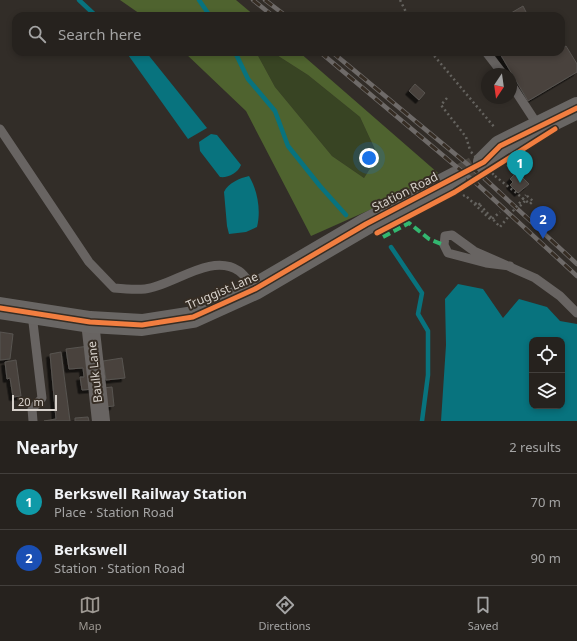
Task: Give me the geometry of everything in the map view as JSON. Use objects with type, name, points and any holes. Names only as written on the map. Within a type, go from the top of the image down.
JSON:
[{"type":"street","points":[[490,168],[500,146],[577,108]]},
{"type":"street","name":"Station Road","points":[[366,224],[454,178]]},
{"type":"street","name":"Truggist Lane","points":[[0,308],[90,322],[142,325],[193,316],[255,289],[366,224]]},
{"type":"street","name":"Baulk Lane","points":[[90,322],[101,421]]},
{"type":"lane","points":[[489,56],[498,68]]},
{"type":"lane","points":[[517,93],[539,127]]},
{"type":"lane","points":[[0,129],[89,262],[114,288],[145,289],[175,280],[197,269],[218,265],[238,270],[255,289]]},
{"type":"lane","points":[[510,266],[486,263],[448,253],[444,244],[445,236],[452,235],[474,251],[510,266],[535,278],[560,296],[577,313]]},
{"type":"lane","points":[[32,314],[42,398],[32,409],[33,421]]},
{"type":"path","points":[[400,0],[406,12]]},
{"type":"path","points":[[434,56],[486,119],[500,133]]},
{"type":"path","points":[[447,98],[441,105],[466,137],[471,152],[490,168],[525,201],[530,204],[533,201],[526,195],[500,227],[478,202],[475,204]]},
{"type":"path","points":[[490,168],[518,152]]},
{"type":"path","points":[[458,199],[465,195],[491,220],[500,212]]},
{"type":"path","points":[[520,206],[525,201]]},
{"type":"green space","points":[[120,0],[236,0],[250,12],[137,12]]},
{"type":"green space","points":[[188,56],[258,56],[275,87],[332,156],[364,178],[378,156],[360,117],[308,75],[278,56],[304,56],[438,173],[374,208],[311,236],[246,111]]},
{"type":"green space","points":[[258,56],[278,56],[308,75],[360,117],[378,156],[364,178],[332,156],[275,87]]},
{"type":"water","points":[[129,56],[149,56],[207,128],[188,139]]},
{"type":"water","points":[[211,134],[217,135],[241,165],[238,170],[226,177],[220,177],[200,151],[199,142]]},
{"type":"water","points":[[249,176],[255,188],[258,201],[259,214],[257,227],[246,232],[229,234],[224,192],[228,186],[235,181]]},
{"type":"water","points":[[458,284],[483,289],[503,318],[519,299],[547,307],[560,321],[577,324],[577,421],[441,421],[446,345],[445,299]]},
{"type":"building","points":[[523,6],[526,12],[513,12]]},
{"type":"building","points":[[566,46],[577,64],[577,72],[528,101],[517,82],[517,68],[508,68],[501,56],[565,56]]},
{"type":"building","points":[[415,84],[425,93],[419,100],[409,91]]},
{"type":"building","points":[[517,172],[529,184],[518,193],[510,185],[513,182],[510,179]]},
{"type":"building","points":[[0,332],[13,334],[10,359],[0,360]]},
{"type":"building","points":[[89,346],[94,389],[82,390],[80,377],[84,377],[83,368],[69,369],[66,349]]},
{"type":"building","points":[[61,352],[70,421],[44,421],[56,419],[50,354]]},
{"type":"building","points":[[122,358],[125,378],[106,380],[103,361]]},
{"type":"building","points":[[16,360],[21,396],[13,397],[10,378],[7,379],[5,362]]},
{"type":"building","points":[[112,387],[114,406],[105,407],[103,388]]},
{"type":"building","points":[[88,417],[89,421],[75,421],[75,418]]},
{"type":"waterway","points":[[79,0],[92,12]]},
{"type":"waterway","points":[[199,0],[207,12]]},
{"type":"waterway","points":[[237,56],[248,79],[275,111],[288,146],[320,186],[346,215]]},
{"type":"waterway","points":[[391,247],[422,293],[418,314],[428,331],[428,375],[422,421]]},
{"type":"tunnel","points":[[455,178],[484,162]]},
{"type":"railway","points":[[253,0],[268,12]]},
{"type":"railway","points":[[265,0],[281,12]]},
{"type":"railway","points":[[325,56],[477,184],[577,276]]},
{"type":"railway","points":[[337,56],[484,178],[577,264]]},
{"type":"marked path","points":[[383,237],[409,223],[429,239],[444,245]]},
{"type":"cycle path","points":[[0,308],[90,322],[142,325],[193,317],[255,289],[366,224],[484,162],[500,146],[577,108]]},
{"type":"cycle path","points":[[377,233],[455,192],[555,129]]},
{"type":"place","name":"Berkswell Railway Station","points":[[520,183]]},
{"type":"place","name":"Berkswell","points":[[543,239]]}]
